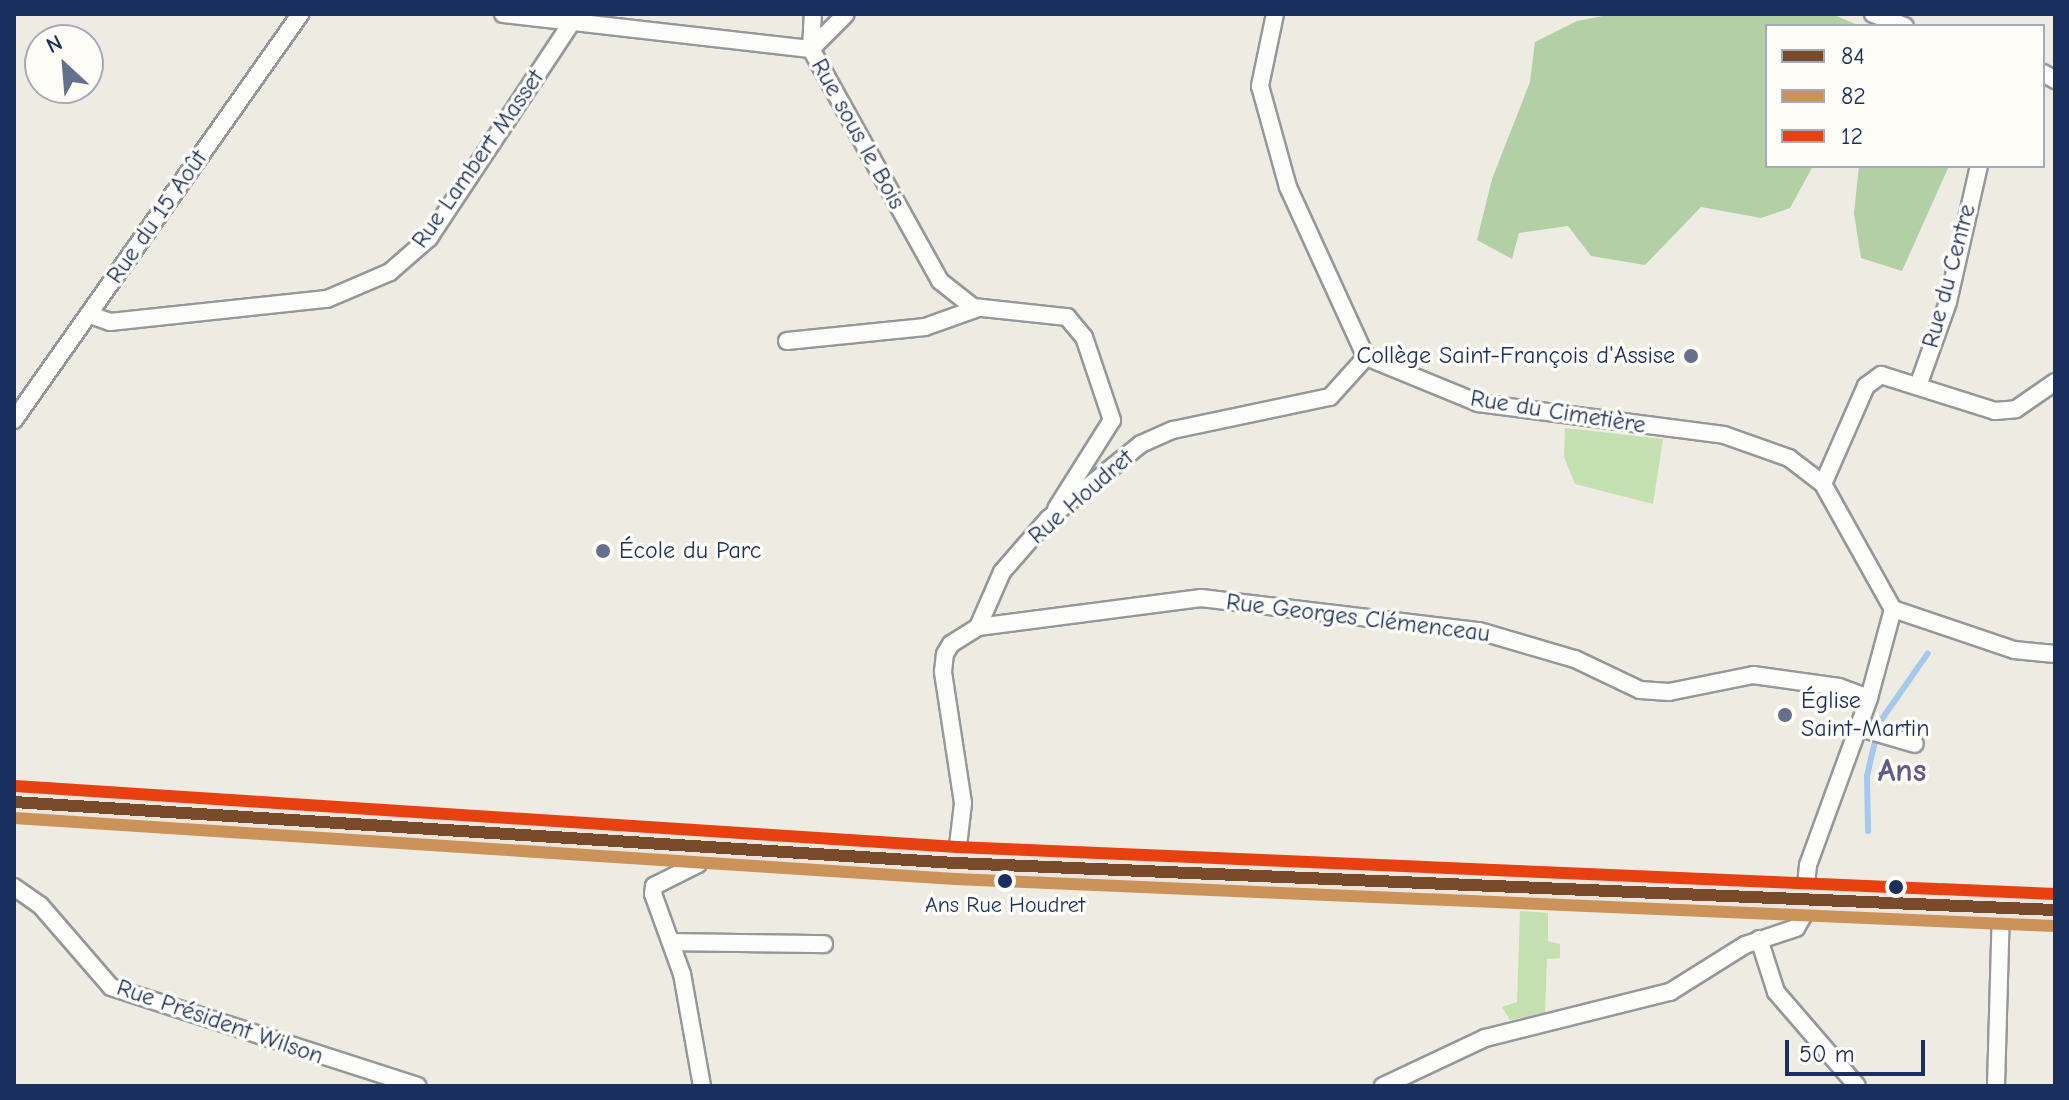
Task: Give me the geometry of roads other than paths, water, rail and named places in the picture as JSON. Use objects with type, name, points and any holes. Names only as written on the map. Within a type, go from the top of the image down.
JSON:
[{"type":"main road","points":[[14,802],[956,863],[2055,910]]},
{"type":"street","name":"Rue du 15 Août","points":[[14,420],[300,14]]},
{"type":"street","name":"Rue sous le Bois","points":[[503,14],[574,19],[811,49],[940,281],[978,308]]},
{"type":"street","points":[[811,49],[813,14]]},
{"type":"street","points":[[811,49],[846,14]]},
{"type":"street","points":[[1275,14],[1260,86],[1288,187],[1366,357]]},
{"type":"street","points":[[1873,14],[1900,24]]},
{"type":"street","name":"Rue Lambert Masset","points":[[90,315],[110,322],[327,299],[390,272],[429,238],[574,19]]},
{"type":"street","name":"Rue du Centre","points":[[1918,386],[1948,302],[1979,168]]},
{"type":"street","name":"Rue sous le Bois","points":[[787,341],[925,327],[978,308],[1067,317],[1084,337],[1103,381],[1112,420],[1048,519]]},
{"type":"street","name":"Rue du Cimetière","points":[[1366,357],[1478,403],[1724,435],[1789,458],[1823,484]]},
{"type":"street","name":"Rue Houdret","points":[[956,863],[963,803],[943,672],[951,644],[978,627],[1002,572],[1048,519],[1141,444],[1173,430],[1330,397],[1366,357]]},
{"type":"street","points":[[2055,382],[2016,409],[1995,411],[1967,407],[1918,386],[1881,375],[1866,386],[1823,484],[1893,609],[2014,650],[2055,654]]},
{"type":"street","name":"Rue Georges Clémenceau","points":[[978,627],[1201,598],[1479,631],[1575,659],[1640,690],[1669,692],[1753,675],[1839,687],[1869,698]]},
{"type":"street","points":[[1383,1086],[1485,1038],[1670,992],[1759,939],[1796,928],[1804,900],[1808,865],[1869,698],[1893,609]]},
{"type":"street","points":[[1857,727],[1915,744]]},
{"type":"street","points":[[702,1086],[673,942],[654,886],[689,872],[698,864],[704,845]]},
{"type":"street","name":"Rue Président Wilson","points":[[14,887],[40,905],[111,987],[417,1086]]},
{"type":"street","points":[[1996,1086],[2001,908]]},
{"type":"street","points":[[1759,939],[1776,992],[1857,1086]]},
{"type":"street","points":[[673,942],[824,944]]},
{"type":"waterway","points":[[1882,719],[1928,653]]},
{"type":"waterway","points":[[1868,831],[1867,776],[1876,738]]},
{"type":"place","name":"Collège Saint-François d'Assise","points":[[1691,356]]},
{"type":"place","name":"École du Parc","points":[[603,551]]},
{"type":"place","name":"Église Saint-Martin","points":[[1785,715]]},
{"type":"place","name":"Ans Rue Houdret","points":[[1005,881]]},
{"type":"district","name":"Ans","points":[[1902,771]]}]
